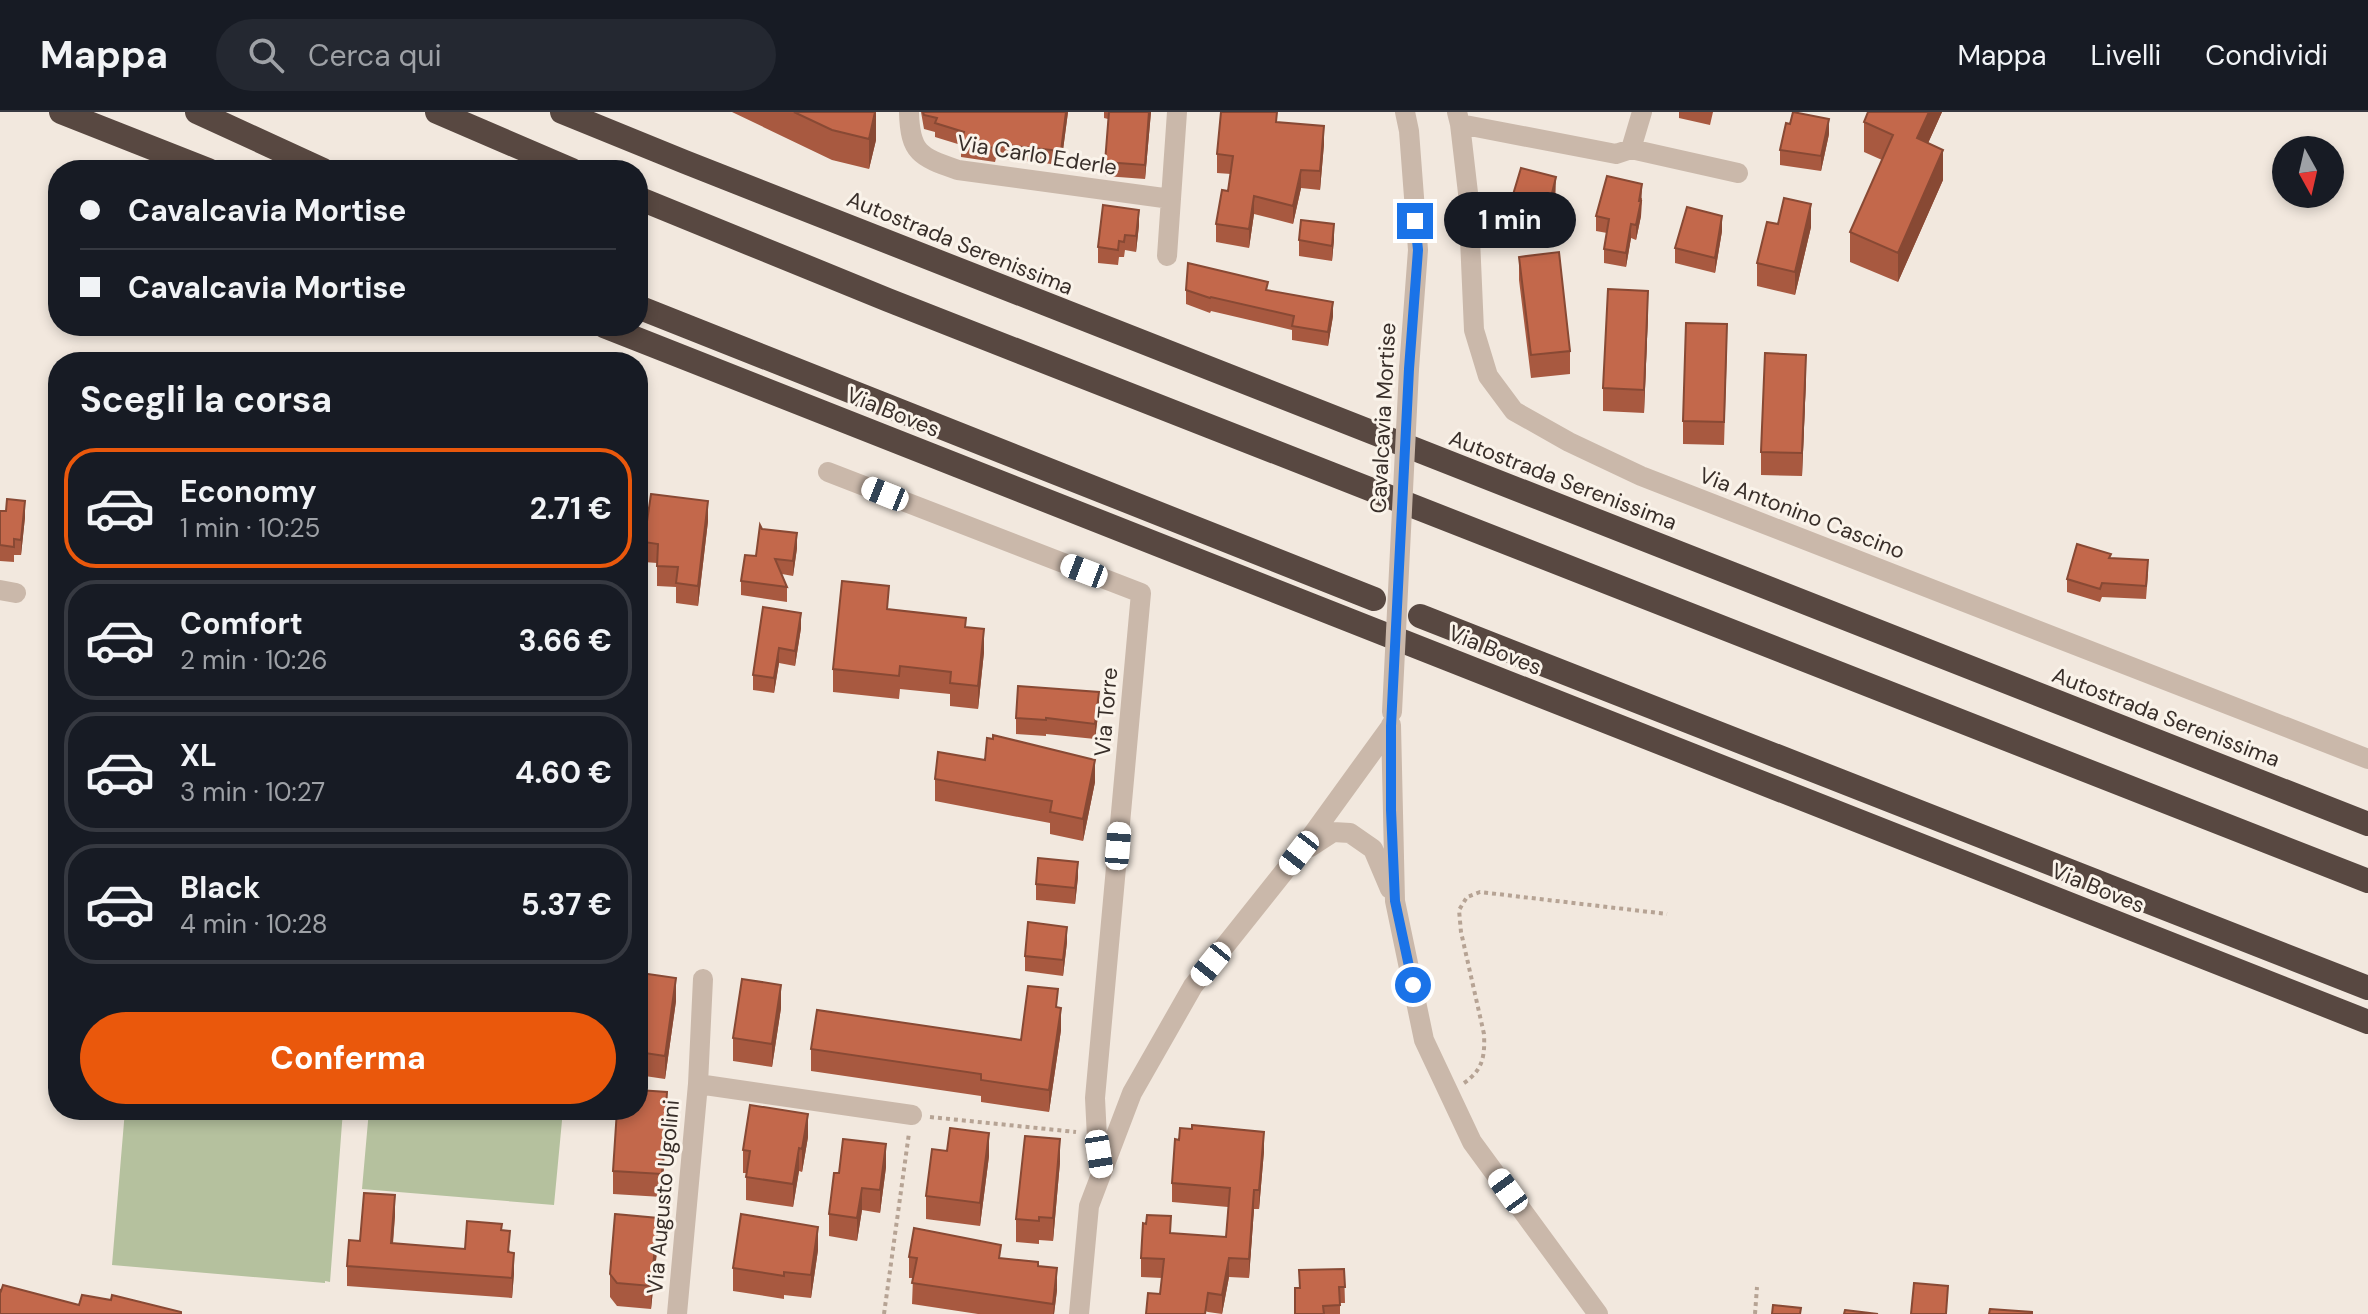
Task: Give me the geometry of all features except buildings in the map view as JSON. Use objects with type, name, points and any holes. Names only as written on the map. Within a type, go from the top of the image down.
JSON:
[{"type":"highway","points":[[61,112],[183,160]]},
{"type":"highway","points":[[197,112],[301,160]]},
{"type":"highway","points":[[437,112],[549,160]]},
{"type":"highway","name":"Autostrada Serenissima","points":[[562,112],[2368,824]]},
{"type":"highway","points":[[648,202],[888,300],[2368,881]]},
{"type":"highway","name":"Via Boves","points":[[648,311],[1374,599]]},
{"type":"highway","name":"Via Boves","points":[[629,336],[2368,1022]]},
{"type":"highway","name":"Via Boves","points":[[1420,616],[2368,988]]},
{"type":"street","name":"Via Carlo Ederle","points":[[909,112],[910,135],[924,158],[958,170],[1171,199]]},
{"type":"street","points":[[1167,256],[1177,112]]},
{"type":"street","name":"Cavalcavia Mortise","points":[[1405,112],[1418,250],[1391,719],[1395,901],[1424,1040],[1472,1142],[1598,1314]]},
{"type":"street","points":[[1631,149],[1642,112]]},
{"type":"street","points":[[1459,118],[1616,154],[1631,149],[1738,173]]},
{"type":"street","name":"Via Antonino Cascino","points":[[1459,118],[1468,193],[1474,330],[1488,376],[1514,411],[1569,442],[1641,476],[2368,759]]},
{"type":"street","name":"Via Torre","points":[[828,472],[1141,593],[1095,1098],[1102,1170]]},
{"type":"street","name":"Cavalcavia Mortise","points":[[1079,1314],[1089,1206],[1132,1093],[1193,986],[1299,853],[1391,719]]},
{"type":"street","name":"Cavalcavia Mortise","points":[[1299,853],[1333,832],[1350,833],[1373,849],[1395,901]]},
{"type":"street","name":"Via Augusto Ugolini","points":[[683,1313],[703,979]]},
{"type":"street","name":"Via Augusto Ugolini","points":[[698,1084],[912,1115]]},
{"type":"path","points":[[1449,1094],[1471,1078],[1481,1066],[1485,1051],[1461,932],[1459,910],[1467,897],[1480,892],[1667,914]]},
{"type":"path","points":[[884,1314],[912,1115],[1073,1133],[1082,1130]]},
{"type":"path","points":[[1755,1314],[1757,1287]]},
{"type":"green space","points":[[124,1120],[342,1120],[330,1282],[112,1265]]},
{"type":"green space","points":[[368,1120],[562,1120],[554,1205],[362,1189]]},
{"type":"route","points":[[1413,985],[1395,901],[1391,726],[1418,250],[1415,221]]}]
